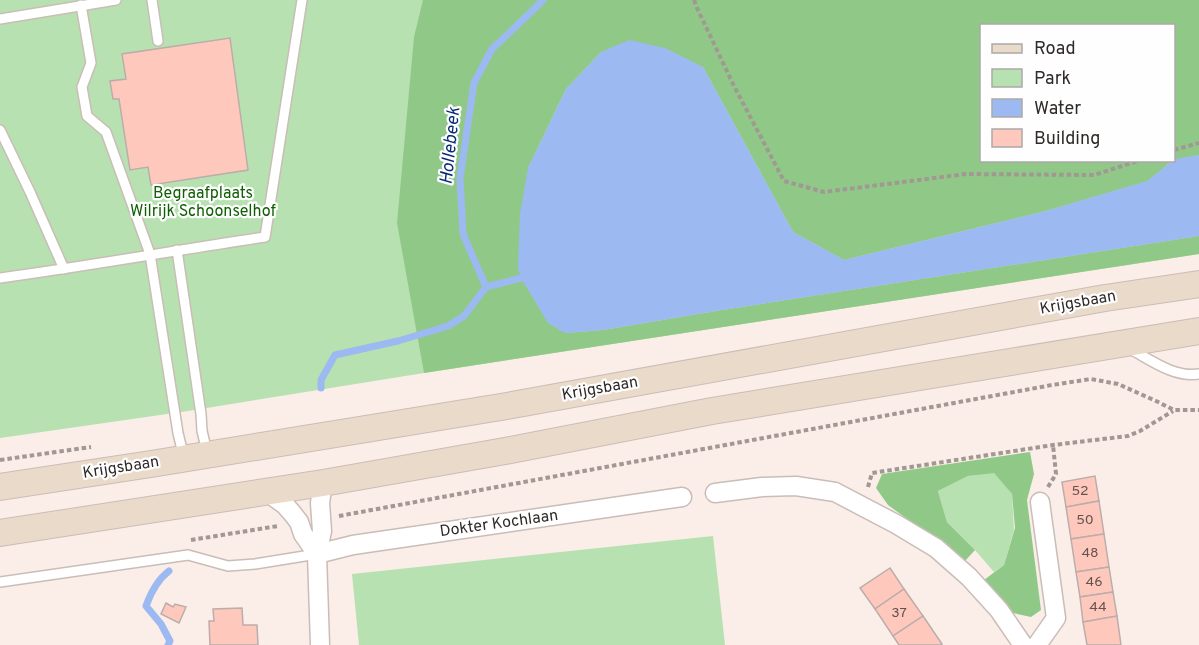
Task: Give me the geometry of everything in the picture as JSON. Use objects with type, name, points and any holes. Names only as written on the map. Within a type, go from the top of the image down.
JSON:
[{"type":"main road","name":"Krijgsbaan","points":[[0,487],[507,406],[1105,298],[1199,284]]},
{"type":"main road","points":[[0,533],[323,483],[505,452],[712,411],[1199,331]]},
{"type":"street","points":[[320,645],[317,554],[322,531],[320,503],[323,483]]},
{"type":"street","points":[[716,493],[796,486],[835,492],[936,548],[999,610],[1023,645]]},
{"type":"street","points":[[267,492],[285,505],[317,554]]},
{"type":"street","name":"Dokter Kochlaan","points":[[317,554],[353,545],[682,497]]},
{"type":"street","points":[[1037,645],[1056,618],[1040,502]]},
{"type":"lane","points":[[0,19],[116,0]]},
{"type":"lane","points":[[152,0],[158,41]]},
{"type":"lane","points":[[0,278],[64,270],[150,254],[265,237],[302,0]]},
{"type":"lane","points":[[81,5],[91,63],[82,87],[87,116],[106,132],[150,254],[178,433],[196,457]]},
{"type":"lane","points":[[0,130],[64,270]]},
{"type":"lane","points":[[177,250],[201,414],[202,431],[196,457]]},
{"type":"lane","points":[[1119,343],[1166,369],[1196,375]]},
{"type":"lane","points":[[0,582],[188,555],[228,566],[317,554]]},
{"type":"path","points":[[694,0],[784,181],[824,192],[966,174],[1094,175],[1135,162]]},
{"type":"path","points":[[1175,149],[1199,142]]},
{"type":"path","points":[[322,519],[1091,379],[1118,384],[1174,410],[1199,410]]},
{"type":"path","points":[[862,506],[872,473],[1053,445],[1128,436],[1174,410]]},
{"type":"path","points":[[0,460],[101,445]]},
{"type":"path","points":[[1040,502],[1056,474],[1053,445]]},
{"type":"path","points":[[188,540],[298,522]]},
{"type":"green space","name":"Begraafplaats Wilrijk Schoonselhof","points":[[0,0],[1199,0],[1199,254],[188,411],[0,438]]},
{"type":"green space","points":[[423,0],[1199,0],[1199,155],[1175,160],[1175,24],[980,24],[980,162],[1171,162],[1148,181],[1046,211],[844,260],[793,232],[703,67],[601,52],[566,89],[528,168],[565,333],[603,330],[1199,236],[1199,254],[424,373],[397,223],[414,37]]},
{"type":"green space","points":[[1030,452],[1034,474],[1027,500],[1041,610],[1031,617],[1013,613],[984,580],[1004,565],[1015,528],[1012,494],[994,473],[968,476],[938,491],[947,522],[975,550],[965,561],[888,505],[876,488],[882,474]]},
{"type":"green space","points":[[994,472],[1012,494],[1014,530],[1004,565],[994,572],[947,522],[938,491],[968,476]]},
{"type":"green space","points":[[713,536],[725,645],[359,645],[352,574]]},
{"type":"water","points":[[629,40],[665,48],[703,67],[793,232],[844,260],[1046,211],[1147,181],[1171,162],[1175,162],[1175,159],[1199,155],[1199,236],[603,330],[565,333],[548,323],[521,278],[518,268],[520,214],[528,168],[566,89],[601,52]]},
{"type":"building","points":[[230,38],[248,170],[151,185],[148,167],[130,170],[119,99],[113,99],[110,81],[126,79],[122,54]]},
{"type":"building","points":[[1095,476],[1099,501],[1066,507],[1062,482]]},
{"type":"building","points":[[1099,501],[1104,534],[1071,539],[1066,507]]},
{"type":"building","points":[[1104,534],[1109,567],[1076,572],[1071,539]]},
{"type":"building","points":[[1109,567],[1113,592],[1080,597],[1076,572]]},
{"type":"building","points":[[890,568],[904,589],[875,609],[860,588]]},
{"type":"building","points":[[904,589],[923,616],[893,636],[875,609]]},
{"type":"building","points":[[1113,592],[1117,616],[1083,622],[1080,597]]},
{"type":"building","points":[[166,603],[173,607],[175,604],[186,607],[179,623],[161,614]]},
{"type":"building","points":[[242,608],[243,625],[257,625],[258,645],[210,645],[209,621],[214,621],[213,609]]},
{"type":"building","points":[[923,616],[942,644],[899,645],[893,636]]},
{"type":"building","points":[[1117,616],[1121,645],[1087,645],[1083,622]]},
{"type":"waterway","name":"Hollebeek","points":[[321,388],[321,380],[335,355],[398,341],[448,326],[464,316],[486,287],[463,234],[460,178],[474,83],[492,49],[543,0]]},
{"type":"waterway","points":[[486,287],[521,278]]},
{"type":"waterway","name":"Hollebeek","points":[[168,645],[170,641],[161,624],[146,606],[155,587],[169,571]]}]
